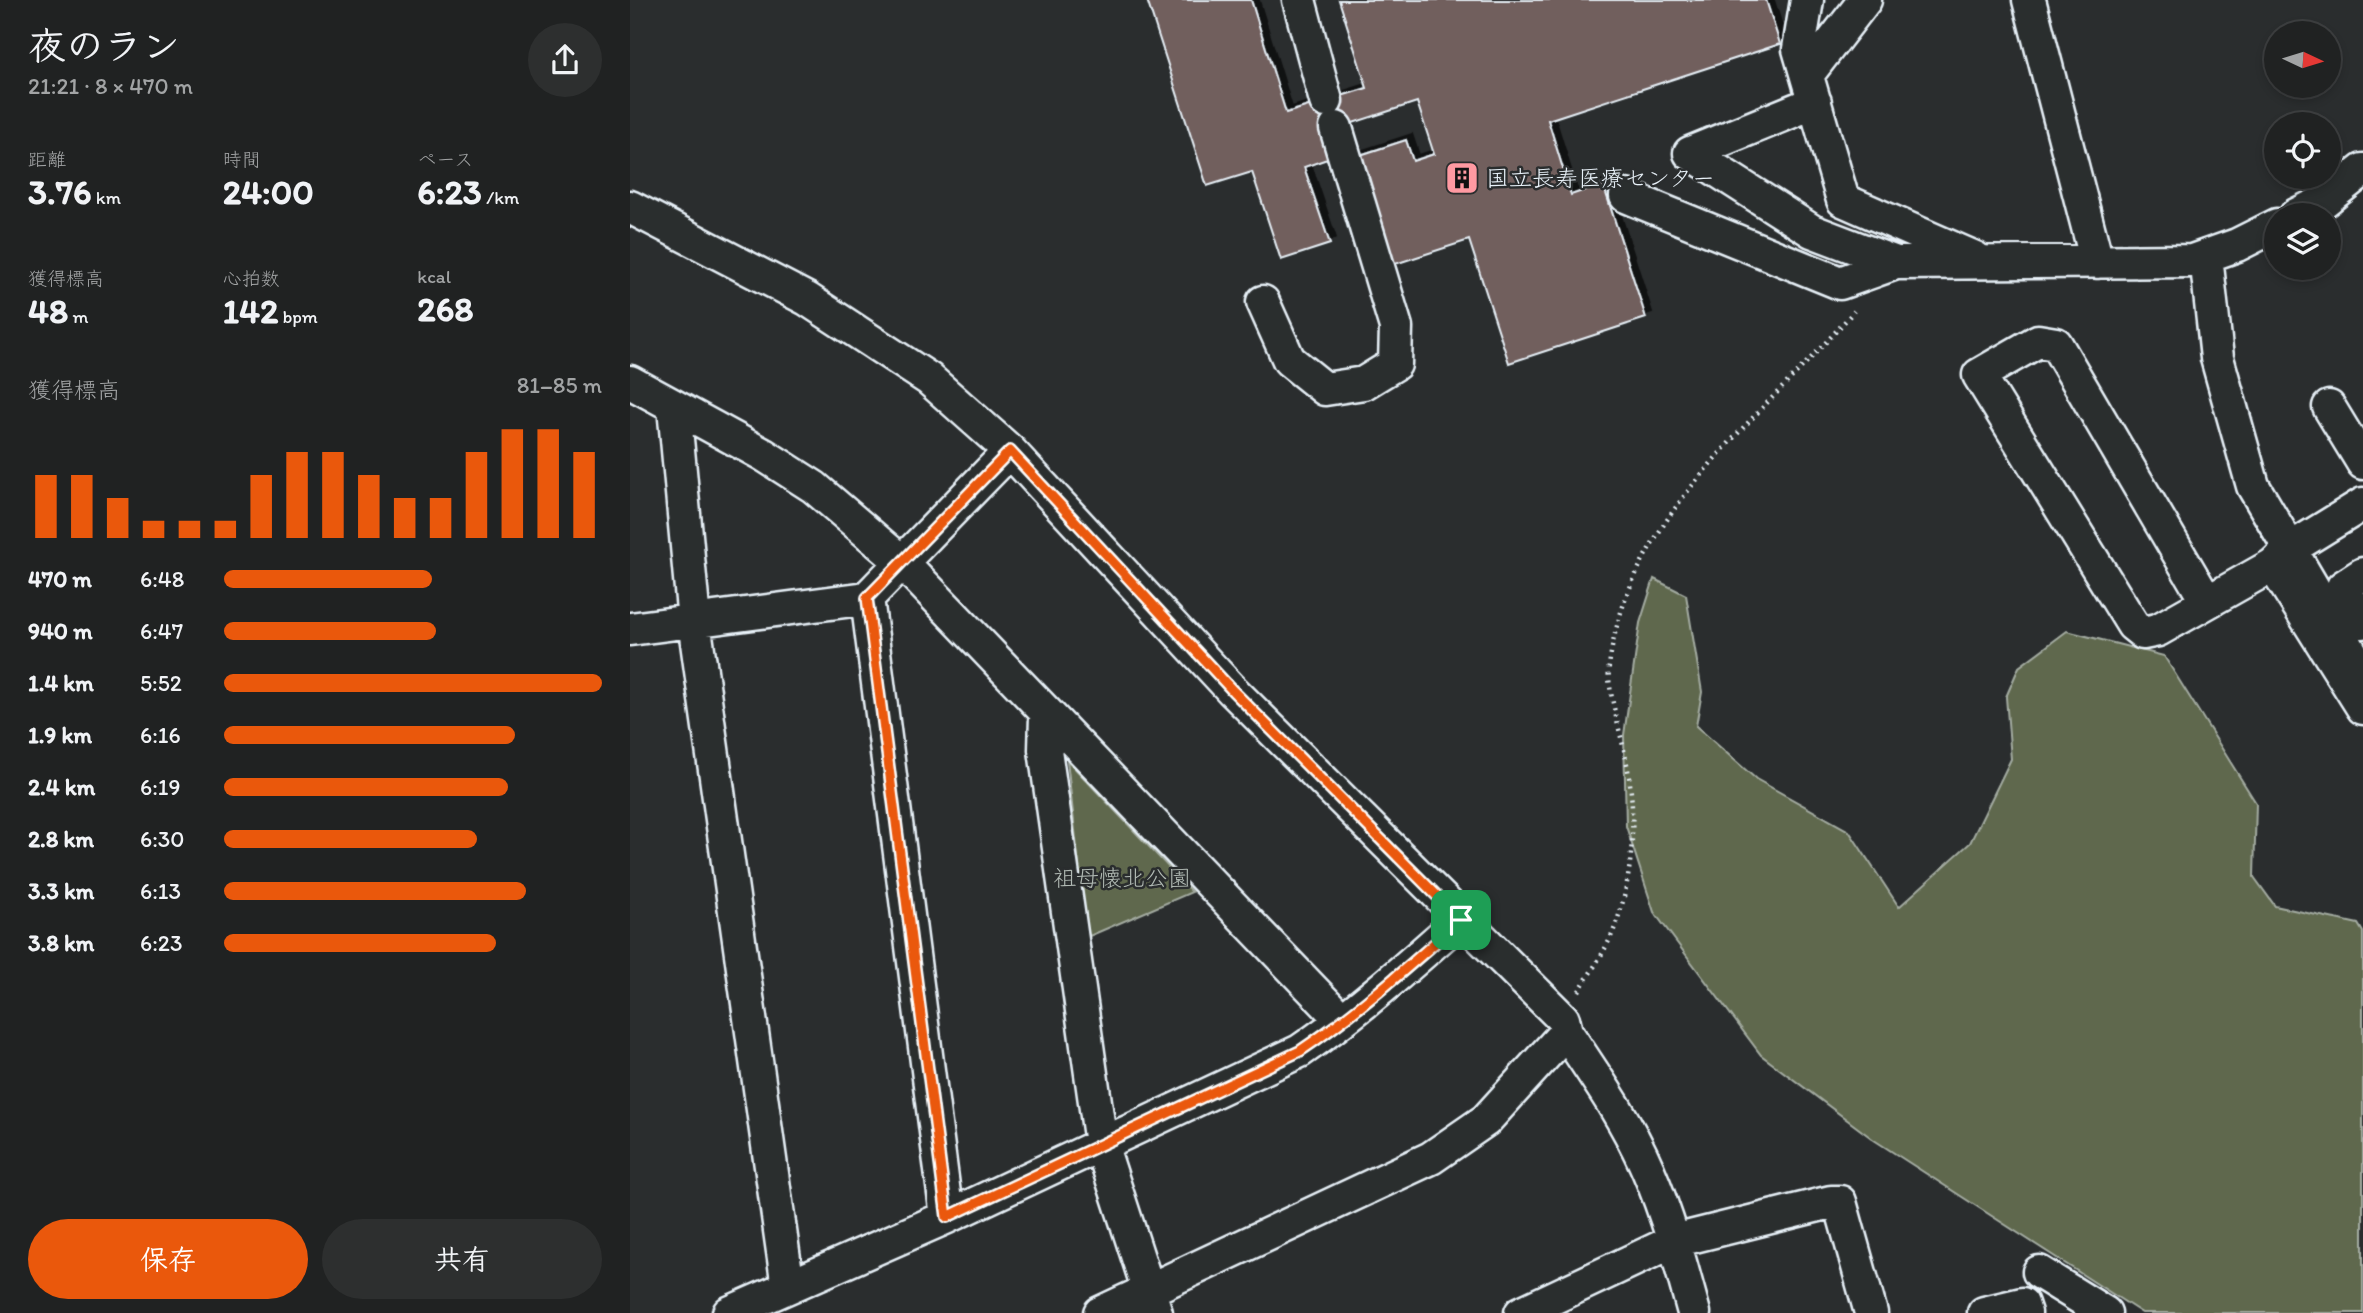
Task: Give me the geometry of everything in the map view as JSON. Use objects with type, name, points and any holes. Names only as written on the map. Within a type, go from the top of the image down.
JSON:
[{"type":"street","points":[[1263,302],[1289,360],[1325,389],[1364,383],[1395,363],[1396,327],[1299,0]]},
{"type":"street","points":[[1807,0],[1799,49],[1843,200],[1986,262]]},
{"type":"street","points":[[1865,0],[1811,88],[1690,153],[1812,231],[1896,263]]},
{"type":"street","points":[[2029,0],[2097,262]]},
{"type":"street","points":[[2319,203],[2363,170]]},
{"type":"street","points":[[1626,196],[1840,283],[1896,263],[2192,261],[2237,245],[2264,232]]},
{"type":"street","points":[[630,207],[807,299],[929,379],[1010,451],[1233,691],[1564,1026],[1619,1112],[1648,1170],[1674,1241],[1693,1313]]},
{"type":"street","points":[[2206,256],[2217,358],[2253,486],[2281,557],[2363,708]]},
{"type":"street","points":[[2207,602],[2056,344],[2038,341],[1979,375],[2133,625],[2143,634],[2158,631],[2207,602],[2281,557],[2363,504]]},
{"type":"street","points":[[630,382],[764,455],[814,487],[903,563],[1046,716],[1340,1019]]},
{"type":"street","points":[[674,407],[694,621],[788,1287]]},
{"type":"street","points":[[2329,407],[2363,463]]},
{"type":"street","points":[[630,629],[867,598],[1010,451]]},
{"type":"street","points":[[2281,557],[2363,673]]},
{"type":"street","points":[[2363,574],[2343,587],[2363,622]]},
{"type":"street","points":[[867,598],[947,1217]]},
{"type":"street","points":[[1046,716],[1045,750],[1101,1144],[1152,1302]]},
{"type":"street","points":[[729,1313],[947,1217],[1300,1051],[1340,1019],[1361,1008],[1461,920]]},
{"type":"street","points":[[1100,1313],[1152,1302],[1431,1158],[1486,1120],[1564,1026]]},
{"type":"street","points":[[1521,1313],[1674,1241],[1831,1202],[1840,1202],[1871,1313]]},
{"type":"street","points":[[2039,1272],[2105,1313]]},
{"type":"street","points":[[1984,1313],[2022,1304],[2025,1313]]},
{"type":"path","points":[[1564,1026],[1615,928],[1628,878],[1633,793],[1608,669],[1622,608],[1655,534],[1705,466],[1860,304]]},
{"type":"green space","points":[[1654,579],[1686,595],[1702,692],[1696,726],[1756,779],[1849,831],[1899,907],[1970,843],[2011,759],[2006,697],[2019,667],[2067,631],[2164,656],[2256,803],[2254,877],[2275,906],[2358,924],[2363,932],[2363,1313],[2142,1313],[1874,1140],[1761,1055],[1654,912],[1626,826],[1624,735],[1640,623]]},
{"type":"green space","name":"祖母懐北公園","points":[[1067,760],[1192,892],[1087,937]]},
{"type":"building","name":"国立長寿医療センター","points":[[1147,0],[1251,0],[1286,113],[1367,88],[1339,0],[1766,0],[1780,44],[1548,120],[1571,195],[1603,184],[1646,318],[1509,363],[1469,240],[1386,267],[1351,158],[1406,140],[1413,161],[1434,154],[1417,102],[1322,133],[1330,158],[1304,167],[1330,244],[1281,260],[1252,172],[1207,186]]},
{"type":"place","name":"国立長寿医療センター","points":[[1462,178]]},
{"type":"route","points":[[1010,451],[1233,691],[1461,920],[1361,1008],[1340,1019],[1327,1033],[1300,1051],[947,1217],[867,598],[1010,451]]}]
